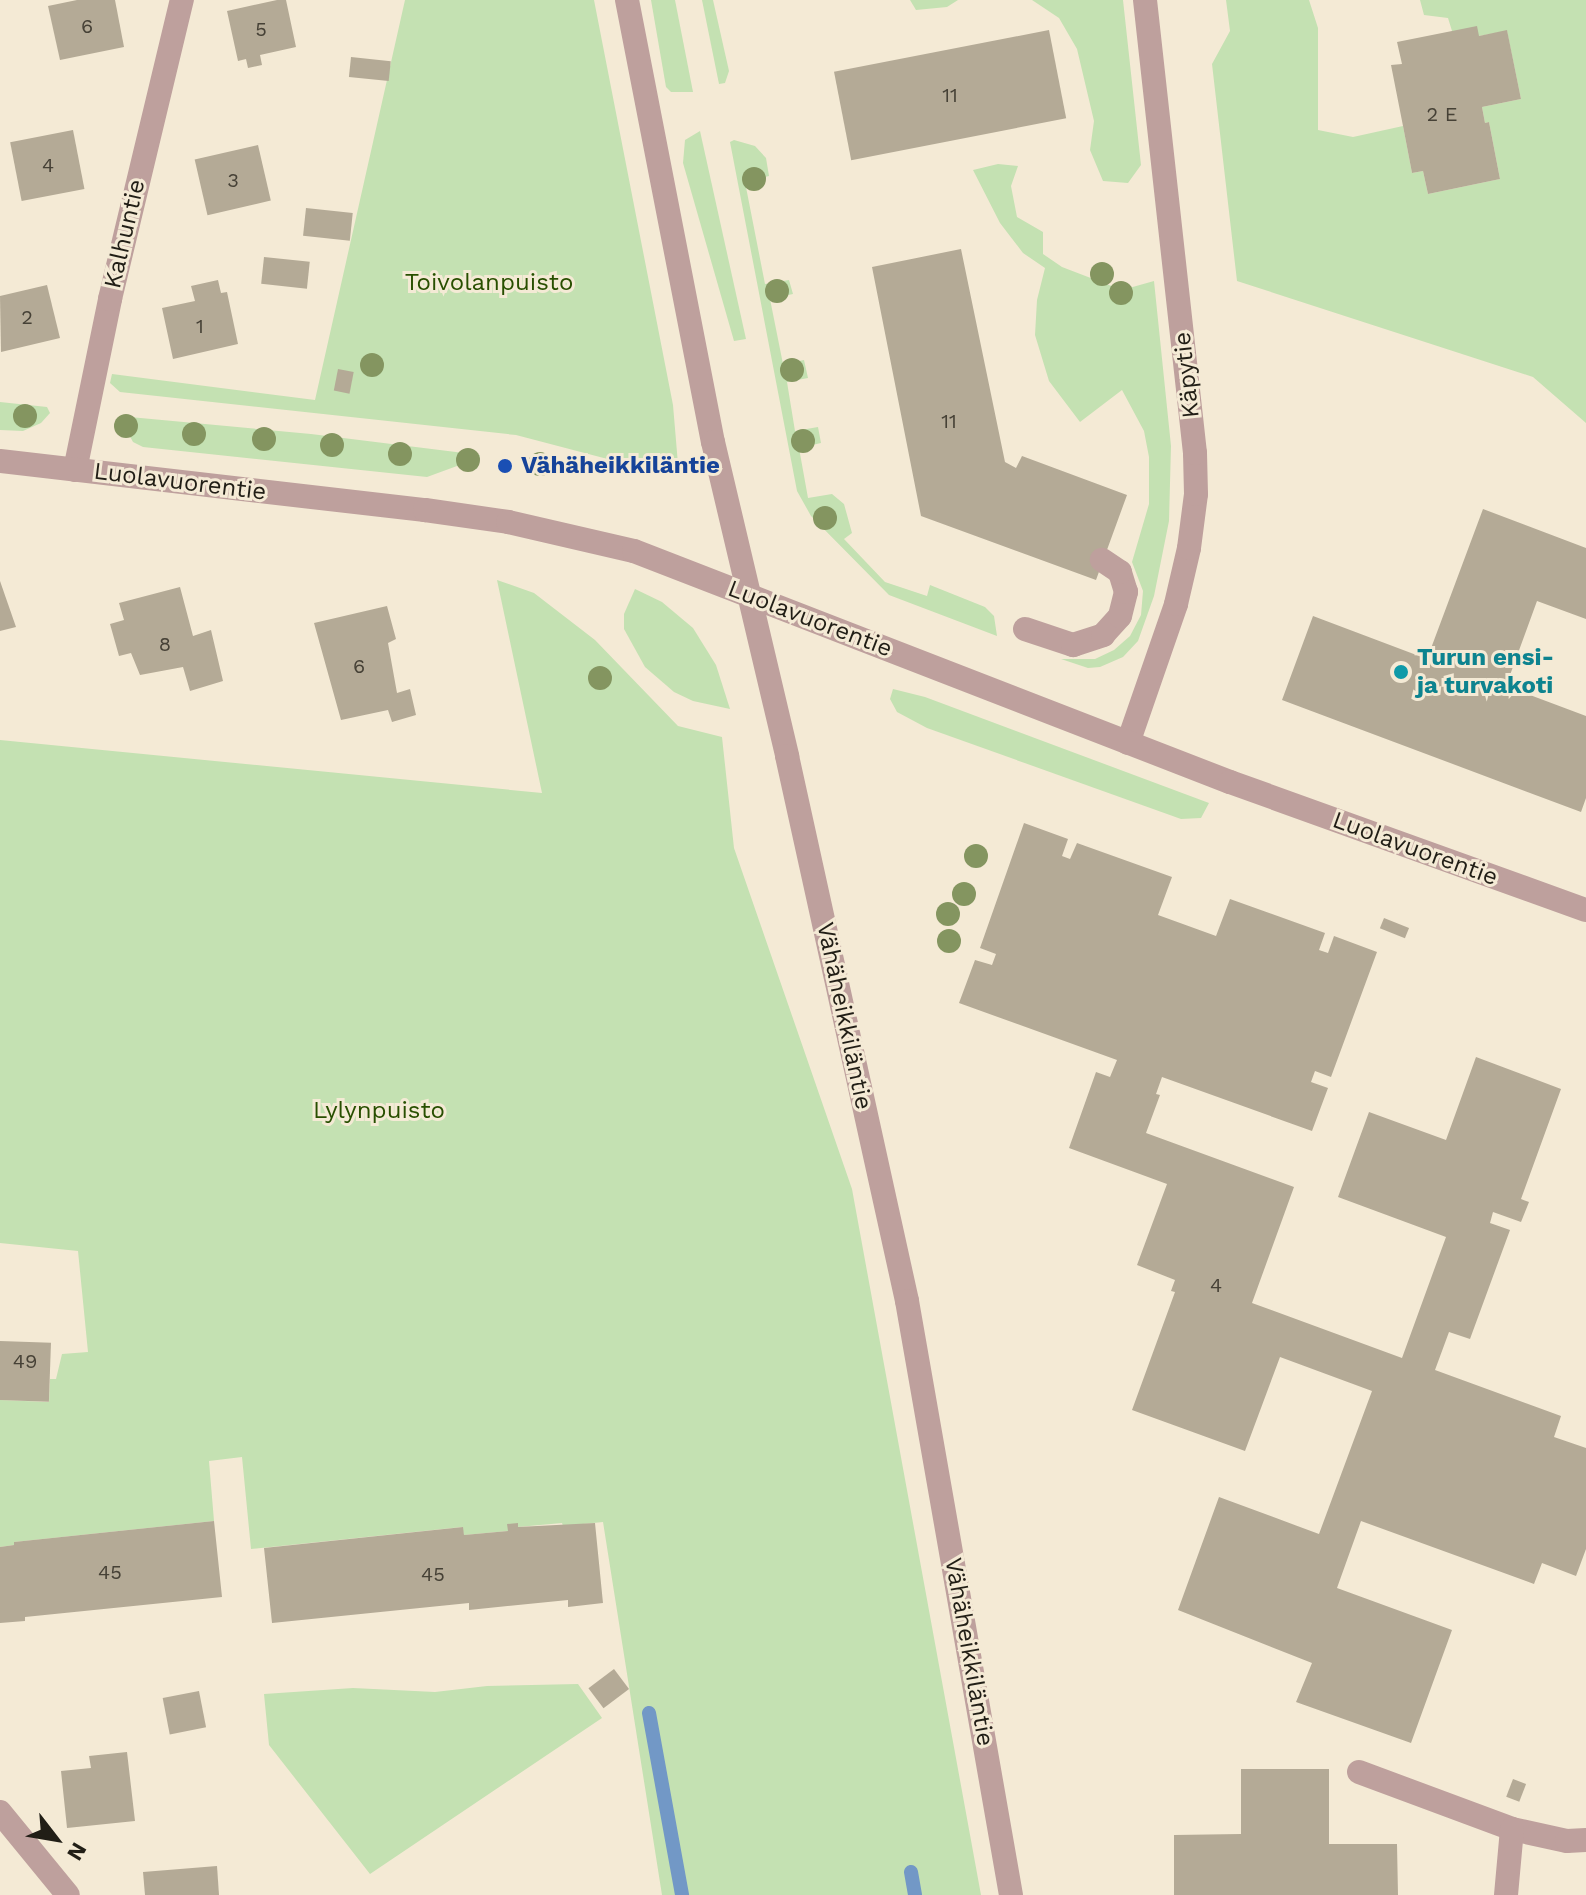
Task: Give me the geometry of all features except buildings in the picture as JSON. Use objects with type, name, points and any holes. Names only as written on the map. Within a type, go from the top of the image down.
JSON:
[{"type":"street","name":"Kalhuntie","points":[[75,470],[110,299],[182,0]]},
{"type":"street","name":"Vähäheikkiläntie","points":[[627,0],[713,442],[907,1301],[1011,1895]]},
{"type":"street","name":"Käpytie","points":[[1128,743],[1176,604],[1189,548],[1196,494],[1195,453],[1145,0]]},
{"type":"street","name":"Luolavuorentie","points":[[0,461],[508,522],[634,551],[1128,743],[1586,910]]},
{"type":"street","points":[[1025,629],[1073,645],[1103,635],[1120,616],[1126,592],[1120,572],[1102,560]]},
{"type":"street","points":[[1359,1772],[1512,1829],[1567,1841],[1586,1840]]},
{"type":"street","points":[[0,1812],[68,1895]]},
{"type":"street","points":[[1506,1895],[1512,1829]]},
{"type":"green space","name":"Toivolanpuisto","points":[[405,0],[594,0],[673,405],[678,464],[658,469],[638,467],[516,435],[120,392],[110,383],[112,374],[315,400]]},
{"type":"green space","points":[[651,0],[675,0],[693,92],[671,92],[666,87]]},
{"type":"green space","points":[[702,0],[713,0],[729,71],[725,83],[719,84]]},
{"type":"green space","points":[[910,0],[958,0],[947,7],[916,10]]},
{"type":"green space","points":[[1032,0],[1123,0],[1141,165],[1128,183],[1103,181],[1090,150],[1094,121],[1077,49],[1059,18]]},
{"type":"green space","points":[[1226,0],[1309,0],[1318,28],[1318,130],[1353,137],[1403,126],[1412,173],[1423,171],[1428,194],[1500,179],[1489,122],[1485,123],[1482,107],[1521,99],[1507,31],[1479,36],[1452,31],[1448,18],[1424,15],[1420,0],[1586,0],[1586,423],[1533,377],[1237,281],[1212,64],[1230,31]]},
{"type":"green space","points":[[700,131],[746,339],[734,341],[683,163],[685,140]]},
{"type":"green space","points":[[734,140],[755,146],[766,158],[769,176],[745,182],[765,284],[789,280],[793,294],[770,299],[783,364],[804,360],[808,378],[787,382],[795,431],[818,427],[821,443],[799,448],[808,498],[832,494],[844,504],[852,533],[844,539],[885,582],[927,596],[930,585],[985,607],[994,616],[997,636],[889,595],[811,516],[797,491],[730,142]]},
{"type":"green space","points":[[998,164],[1018,166],[1011,186],[1017,217],[1043,232],[1043,254],[1062,267],[1122,290],[1154,281],[1171,446],[1169,521],[1154,596],[1138,641],[1123,657],[1100,667],[1088,668],[1061,659],[1095,659],[1114,650],[1130,636],[1141,615],[1143,591],[1132,562],[1149,504],[1149,457],[1144,431],[1122,390],[1080,422],[1049,381],[1035,335],[1037,300],[1045,268],[1023,253],[1000,223],[973,170]]},
{"type":"green space","points":[[0,402],[47,407],[50,413],[41,423],[23,431],[0,430]]},
{"type":"green space","points":[[119,416],[311,434],[480,455],[477,469],[457,466],[427,477],[143,447],[133,442]]},
{"type":"green space","name":"Lylynpuisto","points":[[497,580],[534,593],[595,640],[678,726],[722,737],[734,848],[852,1189],[981,1895],[662,1895],[603,1522],[518,1527],[508,1524],[508,1531],[464,1535],[462,1527],[251,1549],[242,1457],[209,1461],[214,1521],[14,1542],[14,1545],[0,1547],[0,1400],[49,1402],[50,1379],[56,1379],[62,1354],[88,1352],[78,1251],[0,1243],[0,740],[542,793]]},
{"type":"green space","points":[[635,589],[662,602],[693,628],[716,665],[730,709],[693,701],[674,692],[645,667],[624,629],[624,614]]},
{"type":"green space","points":[[893,689],[925,697],[1209,803],[1201,818],[1181,819],[927,728],[897,712],[890,699]]},
{"type":"green space","points":[[578,1684],[602,1718],[370,1874],[269,1745],[264,1694],[353,1688],[435,1692],[487,1686]]},
{"type":"waterway","points":[[649,1713],[682,1895]]},
{"type":"waterway","points":[[911,1872],[915,1895]]},
{"type":"place","name":"Vähäheikkiläntie","points":[[505,466]]},
{"type":"place","name":"Turun ensi- ja turvakoti","points":[[1401,672]]}]
